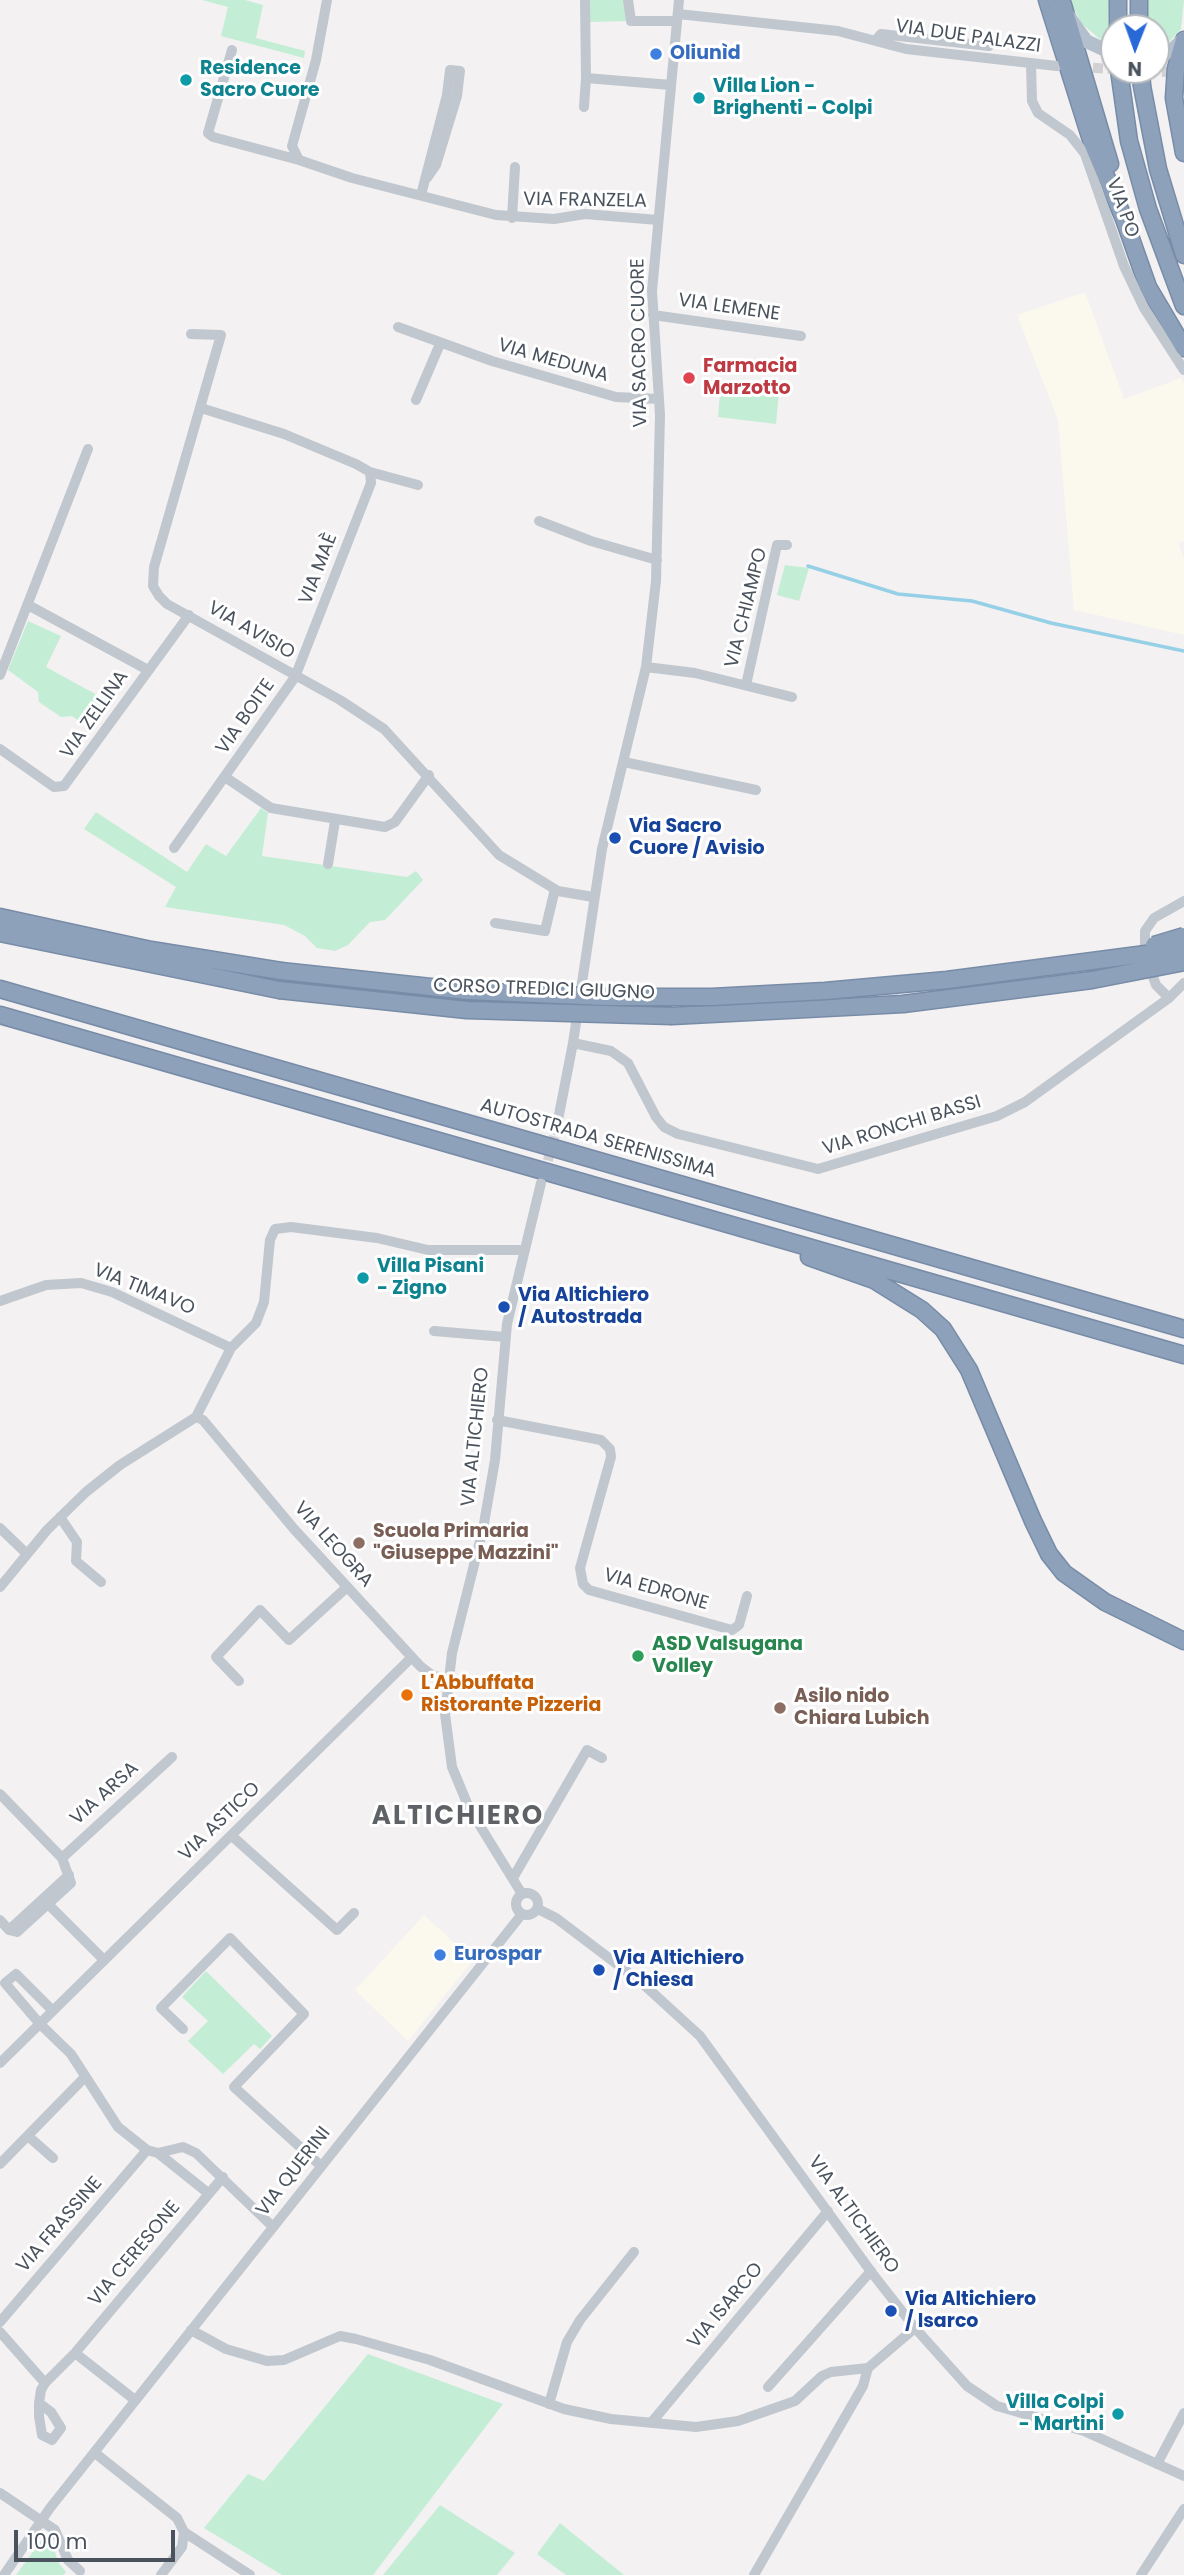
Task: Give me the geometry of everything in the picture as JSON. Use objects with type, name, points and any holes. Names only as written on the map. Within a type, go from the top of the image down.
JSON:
[{"type":"highway","points":[[1057,2],[1124,219],[1148,287],[1184,348]]},
{"type":"highway","points":[[1184,39],[1176,68],[1174,98],[1184,153]]},
{"type":"highway","points":[[1121,84],[1129,141],[1147,209],[1184,306]]},
{"type":"highway","points":[[1142,84],[1158,169],[1184,255]]},
{"type":"highway","name":"CORSO TREDICI GIUGNO","points":[[0,917],[151,950],[281,971],[468,991],[647,997],[825,991],[1010,972]]},
{"type":"highway","name":"CORSO TREDICI GIUGNO","points":[[0,933],[279,990],[467,1010],[672,1016],[889,1005],[1092,980]]},
{"type":"highway","points":[[1010,972],[1132,951],[1184,936]]},
{"type":"highway","points":[[1010,972],[1184,949]]},
{"type":"highway","points":[[1092,980],[1184,962]]},
{"type":"highway","points":[[1092,980],[1184,969]]},
{"type":"highway","name":"AUTOSTRADA SERENISSIMA","points":[[0,989],[1184,1329]]},
{"type":"highway","points":[[0,1014],[1184,1354]]},
{"type":"highway","points":[[747,1228],[795,1252],[874,1280],[922,1310],[943,1329],[969,1370],[1049,1554],[1064,1573],[1105,1602],[1184,1642]]},
{"type":"highway","points":[[1140,1316],[1184,1323]]},
{"type":"main road","points":[[1057,2],[1086,41],[1100,48]]},
{"type":"main road","points":[[1170,51],[1184,39]]},
{"type":"street","points":[[299,160],[292,146],[316,60],[327,0]]},
{"type":"street","points":[[584,107],[585,0]]},
{"type":"street","name":"VIA DUE PALAZZI","points":[[628,0],[631,21],[678,17],[838,31],[906,49],[1057,66]]},
{"type":"street","name":"VIA SACRO CUORE","points":[[556,1130],[573,1043],[593,897],[646,667],[657,560],[659,399],[653,315],[657,219],[679,0]]},
{"type":"street","name":"VIA DUE PALAZZI","points":[[876,40],[881,34],[989,46]]},
{"type":"street","name":"VIA FRANZELA","points":[[232,50],[208,133],[213,137],[299,160],[352,178],[512,218],[554,219],[585,214],[657,219]]},
{"type":"street","name":"VIA PO","points":[[1031,64],[1032,101],[1038,113],[1070,135],[1085,155],[1124,266],[1144,308],[1184,370]]},
{"type":"street","points":[[421,195],[427,178],[436,165],[457,96],[460,71],[450,70],[447,95],[427,164],[427,178]]},
{"type":"street","points":[[586,78],[671,85]]},
{"type":"street","name":"VIA FRANZELA","points":[[512,218],[515,167]]},
{"type":"street","name":"VIA LEMENE","points":[[653,315],[801,336]]},
{"type":"street","name":"VIA MEDUNA","points":[[398,327],[440,344],[616,397],[659,399]]},
{"type":"street","name":"VIA AVISIO","points":[[191,334],[221,335],[154,567],[153,586],[159,596],[167,604],[351,706],[384,729],[429,775],[499,855],[555,889],[593,897]]},
{"type":"street","points":[[416,400],[440,344]]},
{"type":"street","points":[[201,408],[284,433],[370,472],[418,485]]},
{"type":"street","points":[[0,674],[88,449]]},
{"type":"street","name":"VIA MAÈ","points":[[295,677],[371,483],[370,472]]},
{"type":"street","points":[[539,521],[591,541],[657,560]]},
{"type":"street","name":"VIA CHIAMPO","points":[[746,685],[777,545],[787,545]]},
{"type":"street","name":"VIA ZELLINA","points":[[28,604],[148,670]]},
{"type":"street","name":"VIA ZELLINA","points":[[0,749],[54,787],[64,786],[189,615]]},
{"type":"street","name":"VIA CHIAMPO","points":[[646,667],[695,673],[792,697]]},
{"type":"street","name":"VIA BOITE","points":[[174,848],[295,677]]},
{"type":"street","points":[[624,762],[756,790]]},
{"type":"street","name":"VIA BOITE","points":[[225,777],[271,808],[335,821],[391,826],[429,775]]},
{"type":"street","points":[[328,864],[335,821]]},
{"type":"street","points":[[495,923],[545,931],[555,889]]},
{"type":"street","points":[[1179,991],[1156,985],[1146,955],[1145,931],[1154,919],[1184,901]]},
{"type":"street","name":"VIA RONCHI BASSI","points":[[573,1043],[611,1051],[628,1063],[656,1117],[664,1127],[678,1135],[818,1169],[1006,1111],[1025,1102],[1179,991]]},
{"type":"street","name":"VIA ALTICHIERO","points":[[522,1894],[469,1808],[452,1767],[447,1740],[447,1678],[483,1529],[498,1420],[505,1337],[540,1188]]},
{"type":"street","points":[[0,1587],[60,1517],[120,1465],[200,1418],[231,1348],[256,1323],[264,1302],[270,1240],[275,1230],[283,1226],[377,1238],[428,1250],[525,1250]]},
{"type":"street","name":"VIA TIMAVO","points":[[0,1301],[46,1285],[81,1283],[112,1292],[231,1348]]},
{"type":"street","points":[[434,1331],[505,1337]]},
{"type":"street","name":"VIA LEOGRA","points":[[200,1418],[346,1588],[428,1672],[447,1678]]},
{"type":"street","name":"VIA EDRONE","points":[[498,1420],[601,1440],[610,1449],[611,1457],[580,1568],[583,1584],[589,1590],[732,1630],[739,1625],[747,1596]]},
{"type":"street","points":[[60,1517],[77,1542],[76,1561],[101,1582]]},
{"type":"street","points":[[0,1528],[27,1554]]},
{"type":"street","points":[[239,1681],[216,1657],[260,1610],[289,1640],[346,1588]]},
{"type":"street","name":"VIA ASTICO","points":[[0,2063],[412,1657]]},
{"type":"street","points":[[513,1878],[587,1750],[603,1758]]},
{"type":"street","name":"VIA ARSA","points":[[62,1858],[172,1757]]},
{"type":"street","points":[[0,1794],[62,1858],[71,1883],[17,1932],[9,1930],[0,1920]]},
{"type":"street","points":[[232,1836],[337,1930],[354,1913]]},
{"type":"street","points":[[9,1930],[69,1875]]},
{"type":"street","name":"VIA ALTICHIERO","points":[[522,1894],[535,1896],[538,1909],[556,1918],[642,1983],[700,2036],[871,2271],[915,2328],[967,2386],[997,2406],[1084,2431],[1184,2476]]},
{"type":"street","name":"VIA ALTICHIERO","points":[[522,1894],[516,1905],[522,1914]]},
{"type":"street","points":[[49,1905],[104,1961]]},
{"type":"street","points":[[522,1914],[534,1914],[538,1909]]},
{"type":"street","name":"VIA QUERINI","points":[[4,2575],[41,2520],[135,2400],[486,1963],[522,1914]]},
{"type":"street","points":[[184,2029],[161,2008],[230,1938],[304,2014],[234,2087],[321,2166]]},
{"type":"street","points":[[52,2010],[23,1978],[16,1974],[10,1976],[5,1983],[39,2024],[71,2054],[118,2127],[208,2193]]},
{"type":"street","points":[[0,2164],[85,2077]]},
{"type":"street","points":[[28,2136],[53,2158]]},
{"type":"street","points":[[153,2152],[183,2147],[196,2152],[273,2227]]},
{"type":"street","name":"VIA FRASSINE","points":[[0,2322],[153,2152]]},
{"type":"street","name":"VIA CERESONE","points":[[39,2403],[45,2383],[75,2353],[223,2177]]},
{"type":"street","name":"VIA ISARCO","points":[[651,2423],[828,2211]]},
{"type":"street","points":[[549,2404],[567,2342],[580,2320],[634,2252]]},
{"type":"street","points":[[768,2387],[871,2271]]},
{"type":"street","points":[[191,2330],[226,2349],[267,2361],[284,2360],[340,2336],[356,2339],[430,2360],[549,2404],[611,2419],[696,2427],[738,2421],[795,2401],[821,2376],[868,2368],[915,2328]]},
{"type":"street","points":[[0,2332],[45,2383]]},
{"type":"street","points":[[75,2353],[135,2400]]},
{"type":"street","points":[[754,2575],[863,2386],[868,2368]]},
{"type":"street","points":[[1157,2464],[1184,2413]]},
{"type":"street","points":[[95,2453],[177,2518],[184,2532],[250,2575]]},
{"type":"street","points":[[0,2493],[55,2530],[68,2560],[80,2571]]},
{"type":"street","points":[[1141,2575],[1184,2509]]},
{"type":"street","points":[[161,2575],[182,2547],[184,2532]]},
{"type":"shaded area","points":[[1085,292],[1124,399],[1181,378],[1184,384],[1184,541],[1178,543],[1184,558],[1184,635],[1074,610],[1058,420],[1017,315]]},
{"type":"shaded area","points":[[424,1915],[473,1960],[408,2041],[355,1990]]},
{"type":"green space","points":[[202,0],[245,0],[263,5],[256,38],[305,51],[304,58],[221,36],[228,7]]},
{"type":"green space","points":[[587,0],[626,0],[629,21],[589,22]]},
{"type":"green space","points":[[1070,0],[1109,0],[1109,14],[1100,14],[1100,39],[1081,23]]},
{"type":"green space","points":[[1148,0],[1184,0],[1181,29],[1170,41],[1170,14],[1147,14]]},
{"type":"green space","points":[[721,383],[779,392],[776,424],[718,417]]},
{"type":"green space","points":[[785,565],[809,568],[799,601],[777,595]]},
{"type":"green space","points":[[28,621],[61,636],[46,667],[108,701],[89,728],[72,716],[61,717],[39,702],[38,692],[8,670]]},
{"type":"green space","points":[[261,808],[268,813],[262,856],[407,877],[416,871],[423,880],[385,920],[370,922],[348,945],[335,951],[317,948],[305,936],[284,925],[165,907],[176,887],[84,829],[96,812],[187,872],[206,844],[226,856]]},
{"type":"green space","points":[[206,1971],[272,2036],[260,2049],[254,2044],[223,2074],[188,2041],[208,2021],[182,1997]]},
{"type":"green space","points":[[368,2354],[503,2404],[373,2575],[282,2575],[204,2528],[248,2474],[264,2481]]},
{"type":"green space","points":[[440,2505],[515,2553],[497,2575],[383,2575]]},
{"type":"green space","points":[[560,2523],[624,2575],[566,2575],[537,2554]]},
{"type":"green space","points":[[50,2536],[58,2562],[66,2572],[63,2575],[16,2575],[43,2538]]},
{"type":"waterway","points":[[808,566],[898,594],[972,601],[1051,623],[1184,651]]},
{"type":"tunnel","points":[[1078,67],[1100,68]]},
{"type":"tunnel","points":[[1170,72],[1184,73]]},
{"type":"tunnel","points":[[544,1175],[556,1130]]},
{"type":"place","name":"Oliunìd","points":[[656,54]]},
{"type":"place","name":"Residence Sacro Cuore","points":[[186,80]]},
{"type":"place","name":"Villa Lion - Brighenti - Colpi","points":[[699,98]]},
{"type":"place","name":"Farmacia Marzotto","points":[[689,378]]},
{"type":"place","name":"Via Sacro Cuore / Avisio","points":[[615,838]]},
{"type":"place","name":"Villa Pisani - Zigno","points":[[363,1278]]},
{"type":"place","name":"Via Altichiero / Autostrada","points":[[504,1307]]},
{"type":"place","name":"Scuola Primaria \"Giuseppe Mazzini\"","points":[[359,1543]]},
{"type":"place","name":"ASD Valsugana Volley","points":[[638,1656]]},
{"type":"place","name":"L'Abbuffata Ristorante Pizzeria","points":[[407,1695]]},
{"type":"place","name":"Asilo nido Chiara Lubich","points":[[780,1708]]},
{"type":"place","name":"Eurospar","points":[[440,1955]]},
{"type":"place","name":"Via Altichiero / Chiesa","points":[[599,1970]]},
{"type":"place","name":"Via Altichiero / Isarco","points":[[891,2311]]},
{"type":"place","name":"Villa Colpi - Martini","points":[[1118,2414]]},
{"type":"district","name":"ALTICHIERO","points":[[458,1817]]}]
